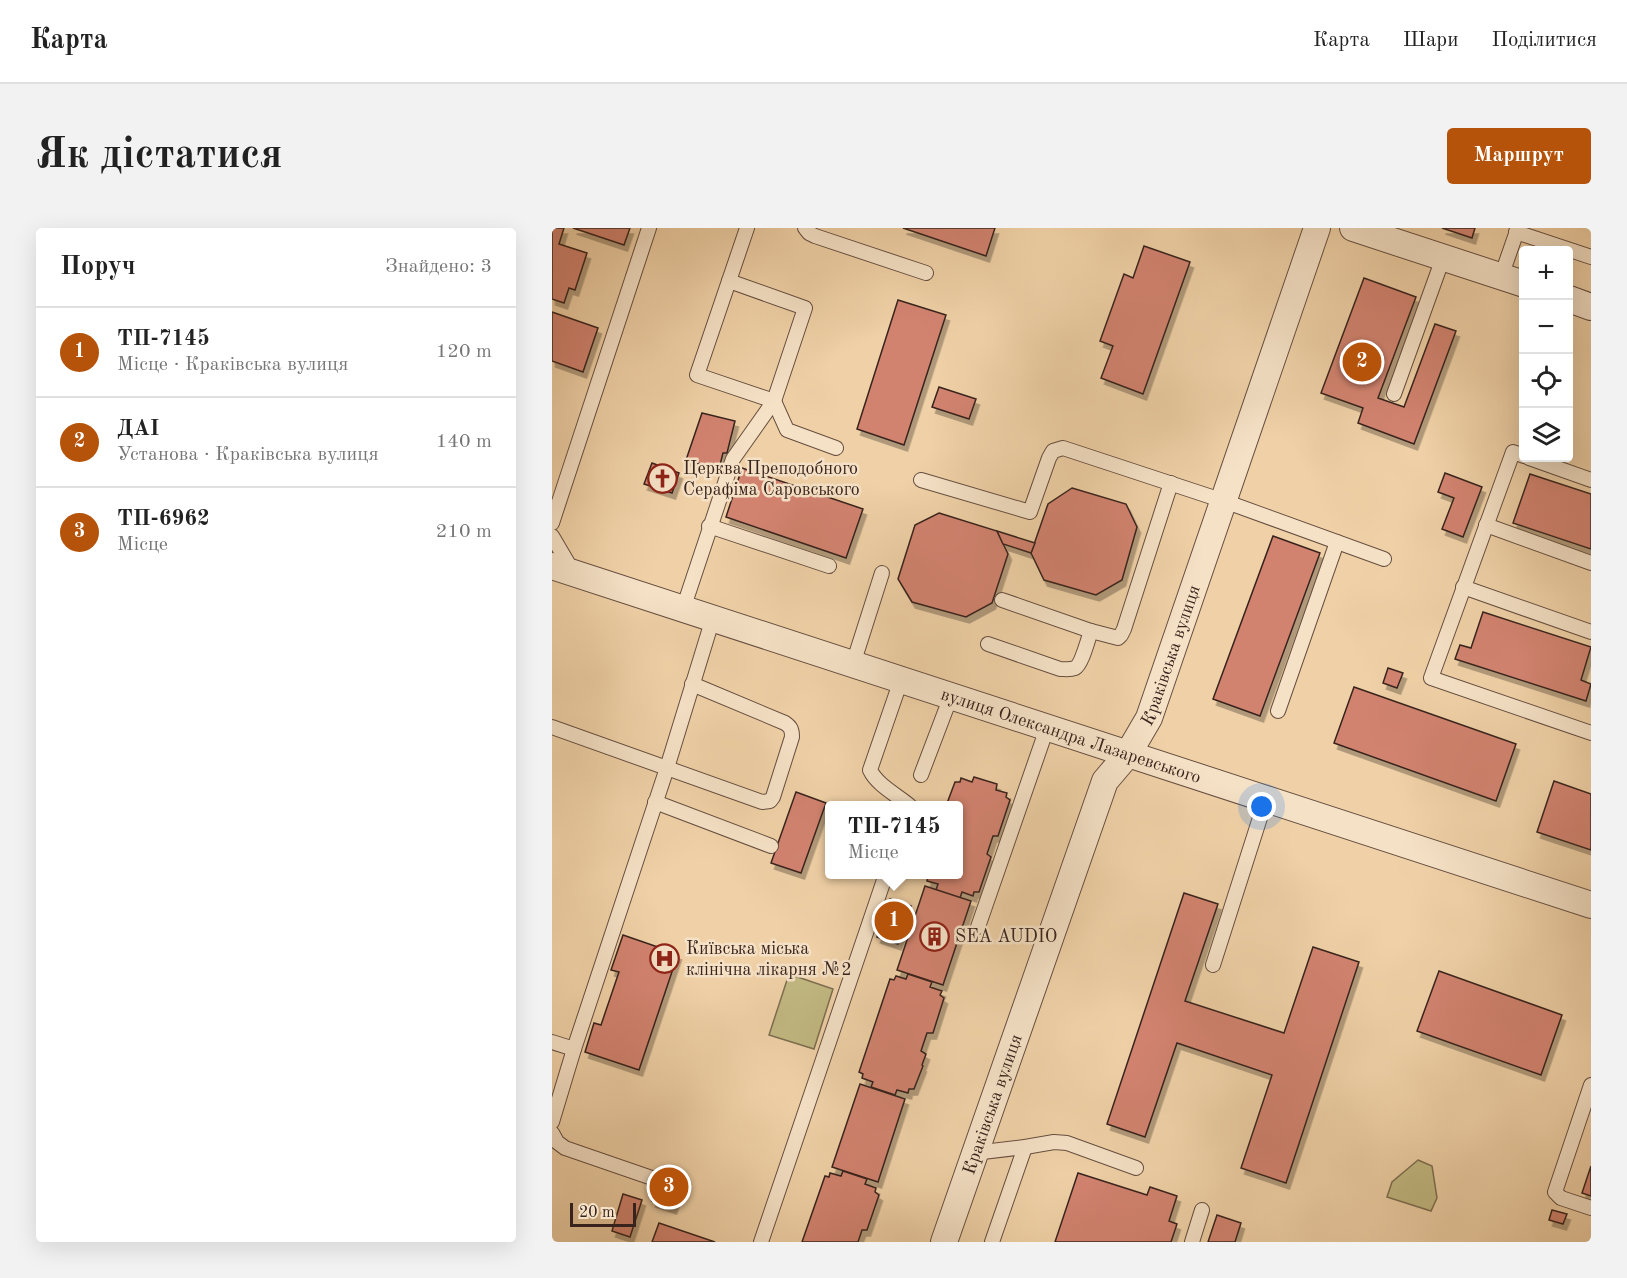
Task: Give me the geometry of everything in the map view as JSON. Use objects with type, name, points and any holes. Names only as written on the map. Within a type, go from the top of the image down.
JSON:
[{"type":"street","name":"Краківська вулиця","points":[[944,1242],[1105,781],[1128,754],[1149,718],[1317,228]]},
{"type":"street","points":[[1353,228],[1512,281]]},
{"type":"street","points":[[1572,300],[1591,307]]},
{"type":"street","name":"вулиця Олександра Лазаревського","points":[[562,569],[1591,905]]},
{"type":"lane","points":[[552,523],[650,228]]},
{"type":"lane","points":[[747,228],[697,375],[774,401],[787,430],[836,448]]},
{"type":"lane","points":[[805,228],[816,236],[926,273]]},
{"type":"lane","points":[[1512,281],[1517,230],[1591,257]]},
{"type":"lane","points":[[1394,394],[1443,258]]},
{"type":"lane","points":[[683,609],[733,459],[774,401],[805,308],[729,281]]},
{"type":"lane","points":[[921,480],[1030,512],[1049,458],[1053,451],[1063,448],[1224,501],[1384,558]]},
{"type":"lane","points":[[1519,454],[1513,452],[1431,678],[1591,733]]},
{"type":"lane","points":[[1540,462],[1591,480]]},
{"type":"lane","points":[[1002,600],[1118,638],[1121,635],[1171,483]]},
{"type":"lane","points":[[1486,525],[1591,563]]},
{"type":"lane","points":[[710,526],[829,566]]},
{"type":"lane","points":[[552,536],[562,569]]},
{"type":"lane","points":[[1278,711],[1337,542]]},
{"type":"lane","points":[[853,664],[882,573]]},
{"type":"lane","points":[[1463,587],[1591,632]]},
{"type":"lane","points":[[552,1122],[574,1048],[667,768],[713,618]]},
{"type":"lane","points":[[988,644],[1060,669],[1068,669],[1079,664],[1091,631]]},
{"type":"lane","points":[[901,680],[870,770],[878,781],[904,801]]},
{"type":"lane","points":[[552,727],[766,802],[773,797],[792,737],[790,727],[692,684]]},
{"type":"lane","points":[[921,775],[951,696]]},
{"type":"lane","points":[[978,927],[1047,728]]},
{"type":"lane","points":[[1214,965],[1266,799]]},
{"type":"lane","points":[[655,802],[771,846]]},
{"type":"lane","points":[[761,1242],[884,879]]},
{"type":"lane","points":[[552,1042],[574,1048]]},
{"type":"lane","points":[[1591,1085],[1555,1192],[1560,1198],[1591,1208]]},
{"type":"lane","points":[[552,1134],[565,1148],[651,1178]]},
{"type":"lane","points":[[974,1153],[1054,1142],[1067,1143],[1136,1168]]},
{"type":"lane","points":[[992,1242],[1025,1147]]},
{"type":"lane","points":[[1191,1242],[1202,1210]]},
{"type":"shaded area","points":[[789,974],[833,989],[814,1049],[769,1035]]},
{"type":"shaded area","points":[[1418,1160],[1432,1166],[1437,1198],[1431,1211],[1387,1197],[1392,1182]]},
{"type":"building","points":[[552,228],[564,228],[559,244],[587,253],[575,290],[569,288],[564,303],[552,299]]},
{"type":"building","points":[[573,228],[630,228],[624,245]]},
{"type":"building","points":[[903,228],[995,228],[986,256]]},
{"type":"building","points":[[1442,228],[1475,228],[1472,238]]},
{"type":"building","points":[[1144,246],[1190,262],[1143,394],[1101,378],[1113,346],[1100,341],[1124,274],[1133,278]]},
{"type":"building","points":[[1364,278],[1416,297],[1378,398],[1404,407],[1435,324],[1456,331],[1414,444],[1358,423],[1363,408],[1321,393]]},
{"type":"building","points":[[898,300],[946,315],[904,445],[857,429]]},
{"type":"building","points":[[552,312],[598,328],[583,372],[552,361]]},
{"type":"building","points":[[939,387],[976,399],[969,419],[932,407]]},
{"type":"building","points":[[702,413],[735,421],[727,453],[723,453],[719,469],[686,460]]},
{"type":"building","name":"Церква Преподобного Серафіма Саровського","points":[[652,463],[679,473],[672,493],[644,484]]},
{"type":"building","points":[[742,468],[863,509],[846,558],[726,517]]},
{"type":"building","points":[[1445,473],[1482,487],[1463,537],[1442,529],[1454,498],[1438,492]]},
{"type":"building","points":[[1530,474],[1591,494],[1591,549],[1513,523]]},
{"type":"building","points":[[1072,488],[1126,504],[1137,527],[1122,580],[1096,595],[1044,580],[1031,553],[1048,504]]},
{"type":"building","points":[[939,513],[997,531],[1008,554],[992,603],[966,617],[912,602],[898,579],[915,525]]},
{"type":"building","points":[[997,531],[1035,543],[1031,553],[1003,544]]},
{"type":"building","points":[[1273,536],[1320,553],[1260,716],[1213,699]]},
{"type":"building","points":[[1483,612],[1591,647],[1581,680],[1591,684],[1586,701],[1455,659],[1460,645],[1471,648]]},
{"type":"building","points":[[1388,668],[1403,673],[1397,688],[1383,683]]},
{"type":"building","points":[[1354,687],[1516,744],[1496,801],[1334,743]]},
{"type":"building","points":[[974,777],[997,784],[996,790],[1007,793],[1006,797],[1010,800],[998,836],[993,836],[987,854],[991,857],[979,892],[974,892],[973,896],[962,892],[960,898],[936,890],[938,884],[927,881],[928,879],[963,879],[963,801],[948,801],[955,782],[960,782],[961,778],[972,782]]},
{"type":"building","points":[[1554,781],[1591,794],[1591,850],[1537,832]]},
{"type":"building","points":[[796,792],[825,803],[801,873],[771,863]]},
{"type":"building","name":"SEA AUDIO","points":[[925,886],[971,901],[943,985],[897,970]]},
{"type":"building","points":[[1184,893],[1218,904],[1185,1001],[1284,1033],[1313,947],[1359,962],[1286,1183],[1241,1168],[1272,1075],[1177,1043],[1145,1137],[1107,1124]]},
{"type":"building","points":[[890,899],[911,906],[898,944],[877,937]]},
{"type":"building","points":[[623,935],[678,954],[639,1070],[585,1052],[594,1023],[601,1025],[619,972],[611,970]]},
{"type":"building","points":[[1439,971],[1562,1015],[1541,1075],[1417,1031]]},
{"type":"building","points":[[908,974],[932,982],[930,987],[942,991],[940,995],[944,998],[933,1033],[927,1033],[921,1051],[926,1054],[914,1089],[909,1089],[908,1093],[897,1090],[895,1095],[871,1087],[873,1082],[862,1078],[863,1074],[859,1072],[890,979],[894,980],[896,976],[906,979]]},
{"type":"building","points":[[860,1084],[905,1099],[878,1182],[832,1167]]},
{"type":"building","points":[[664,1166],[685,1173],[673,1208],[652,1201]]},
{"type":"building","points":[[1591,1166],[1591,1196],[1582,1193]]},
{"type":"building","points":[[843,1171],[867,1179],[865,1184],[876,1188],[875,1192],[879,1195],[867,1230],[862,1230],[858,1242],[802,1242],[825,1176],[829,1177],[830,1173],[841,1176]]},
{"type":"building","points":[[1078,1173],[1147,1195],[1150,1187],[1177,1196],[1169,1221],[1177,1224],[1171,1242],[1055,1242]]},
{"type":"building","points":[[623,1194],[642,1200],[630,1237],[612,1231]]},
{"type":"building","points":[[1552,1210],[1567,1214],[1563,1224],[1549,1220]]},
{"type":"building","points":[[1217,1215],[1241,1223],[1235,1242],[1208,1242]]},
{"type":"building","points":[[659,1223],[715,1242],[652,1242]]},
{"type":"place","name":"ДАІ","points":[[1362,362]]},
{"type":"place","name":"Церква Преподобного Серафіма Саровського","points":[[662,478]]},
{"type":"place","name":"ТП-7145","points":[[894,921]]},
{"type":"place","name":"SEA AUDIO","points":[[934,936]]},
{"type":"place","name":"Київська міська клінічна лікарня №2","points":[[665,958]]},
{"type":"place","name":"ТП-6962","points":[[669,1187]]}]
